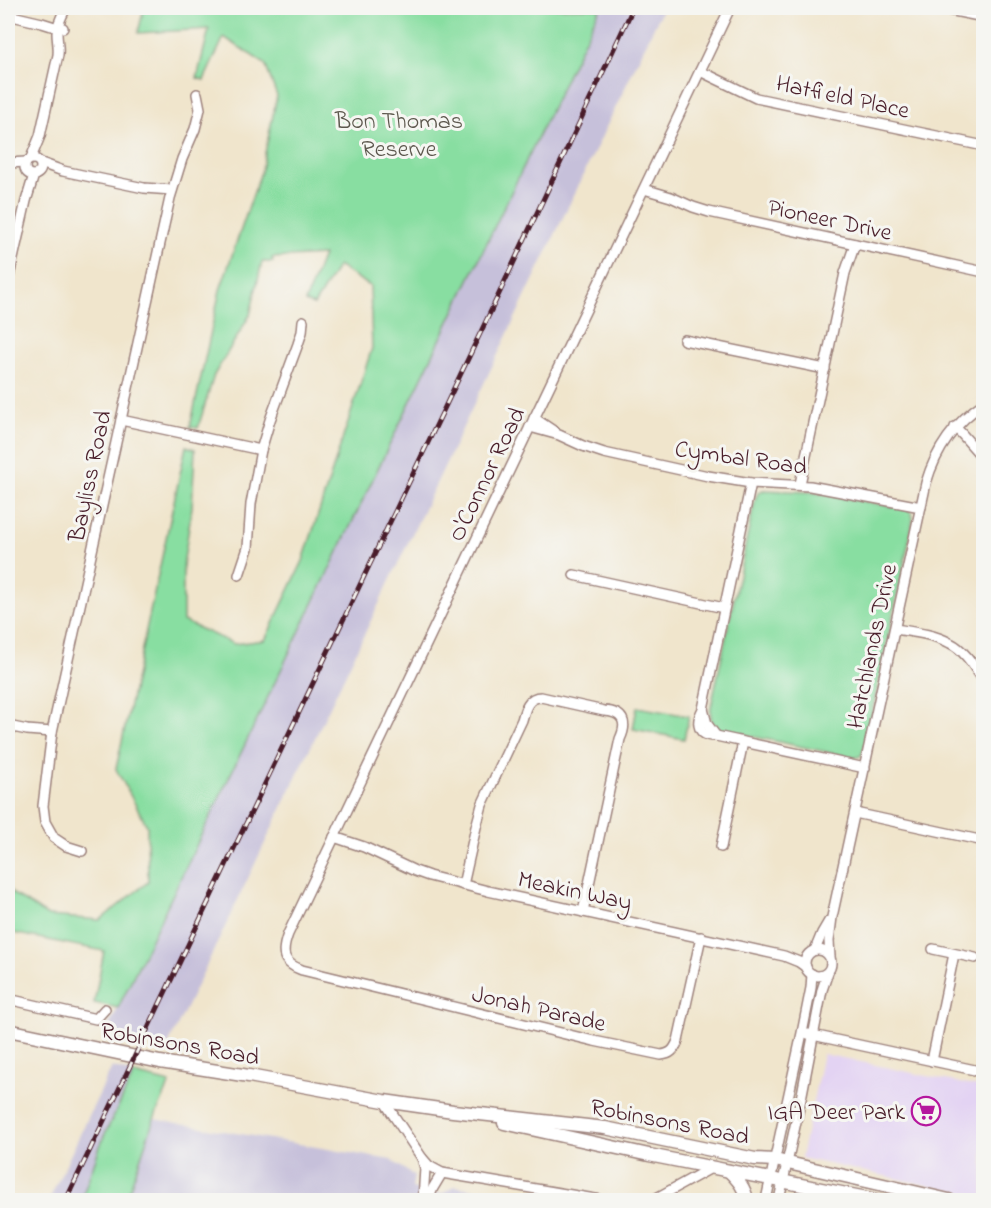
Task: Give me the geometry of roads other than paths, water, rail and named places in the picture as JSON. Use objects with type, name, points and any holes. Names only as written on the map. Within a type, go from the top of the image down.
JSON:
[{"type":"main road","name":"Robinsons Road","points":[[8,1030],[160,1062],[384,1101],[605,1128],[754,1159],[781,1162],[949,1200]]},
{"type":"main road","name":"Robinsons Road","points":[[453,1111],[711,1168],[877,1200]]},
{"type":"main road","points":[[729,1171],[740,1183],[747,1200]]},
{"type":"main road","points":[[804,1200],[832,1192]]},
{"type":"street","points":[[60,27],[67,21],[68,8]]},
{"type":"street","name":"O'Connor Road","points":[[285,958],[286,941],[336,833],[730,8]]},
{"type":"street","points":[[939,8],[984,17]]},
{"type":"street","points":[[8,15],[60,27]]},
{"type":"street","points":[[8,281],[58,55],[62,46],[60,27]]},
{"type":"street","name":"Hatfield Place","points":[[700,71],[756,98],[984,146]]},
{"type":"street","name":"Bayliss Road","points":[[82,851],[66,846],[54,838],[45,822],[43,806],[52,736],[171,194],[200,109],[197,94]]},
{"type":"street","points":[[8,163],[63,171],[171,194]]},
{"type":"street","name":"Pioneer Drive","points":[[646,185],[708,212],[984,272]]},
{"type":"street","points":[[800,484],[851,243]]},
{"type":"street","points":[[239,575],[248,548],[251,504],[261,450],[302,332],[303,321]]},
{"type":"street","points":[[684,340],[825,369]]},
{"type":"street","name":"Hatchlands Drive","points":[[830,957],[832,917],[926,483],[934,460],[952,431],[966,416],[984,403]]},
{"type":"street","points":[[121,420],[261,450]]},
{"type":"street","name":"Cymbal Road","points":[[532,423],[583,447],[708,476],[751,483],[800,484],[921,507]]},
{"type":"street","points":[[952,431],[968,440],[980,456]]},
{"type":"street","points":[[751,483],[703,709],[708,724],[716,736],[865,768]]},
{"type":"street","points":[[574,575],[724,608]]},
{"type":"street","points":[[895,629],[952,643],[966,656],[984,681]]},
{"type":"street","points":[[463,885],[482,805],[522,720],[536,704],[547,699],[604,711],[614,717],[620,739],[583,912]]},
{"type":"street","points":[[8,726],[27,730],[39,736],[52,736]]},
{"type":"street","points":[[721,847],[743,742]]},
{"type":"street","points":[[855,813],[984,841]]},
{"type":"street","name":"Meakin Way","points":[[336,833],[422,874],[784,956],[799,962],[809,971]]},
{"type":"street","name":"Hatchlands Drive","points":[[812,952],[832,917]]},
{"type":"street","name":"Jonah Parade","points":[[285,958],[290,965],[302,970],[358,985],[594,1041],[666,1055],[673,1050],[678,1041],[701,937]]},
{"type":"street","points":[[933,949],[975,958]]},
{"type":"street","points":[[779,1200],[777,1181],[811,988],[806,960],[812,952],[824,951],[830,957],[831,964],[822,990],[814,1035],[781,1162]]},
{"type":"street","name":"Meakin Way","points":[[784,956],[800,956],[812,952]]},
{"type":"street","points":[[932,1061],[954,954]]},
{"type":"street","points":[[809,971],[819,976],[828,972]]},
{"type":"street","name":"Robinsons Road","points":[[8,999],[96,1019],[105,1009]]},
{"type":"street","points":[[802,1033],[984,1072]]},
{"type":"street","points":[[384,1101],[422,1158],[429,1166],[442,1173],[601,1200]]},
{"type":"street","points":[[422,1158],[425,1168],[423,1200]]},
{"type":"street","points":[[653,1200],[711,1168]]},
{"type":"street","points":[[428,1200],[442,1173]]},
{"type":"street","points":[[766,1200],[777,1181]]},
{"type":"railway","points":[[66,1200],[498,296],[633,8]]},
{"type":"place","name":"IGA Deer Park","points":[[926,1111]]},
{"type":"park label","name":"Bon Thomas Reserve","points":[[399,134]]}]
